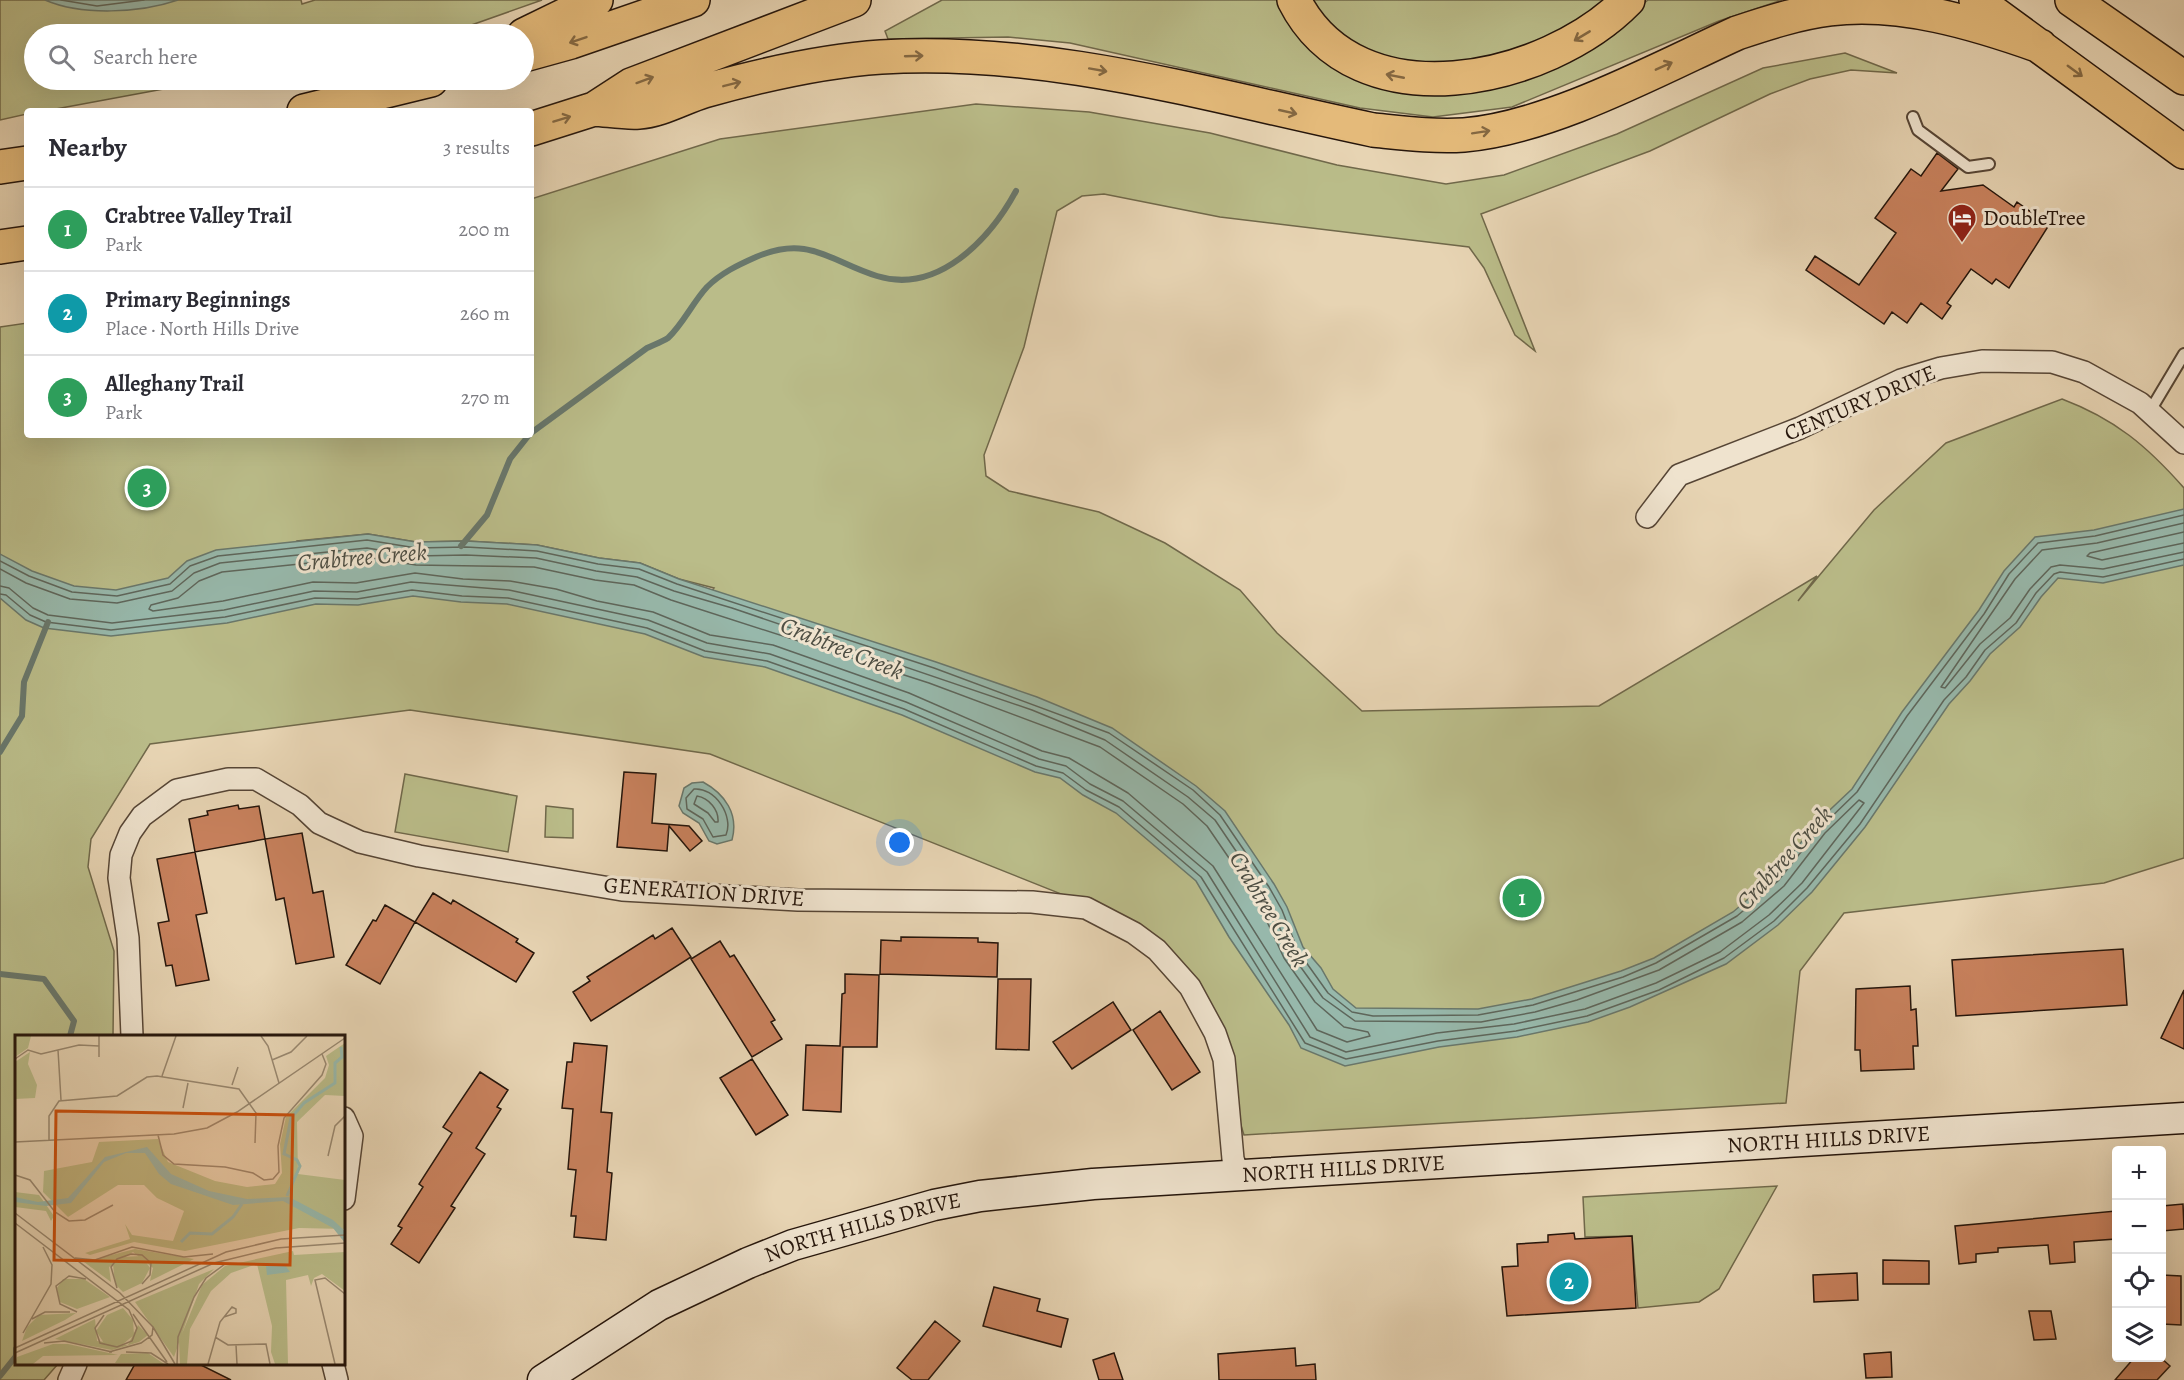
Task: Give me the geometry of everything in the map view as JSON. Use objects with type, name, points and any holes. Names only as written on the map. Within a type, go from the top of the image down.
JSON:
[{"type":"highway","points":[[534,30],[596,0]]},
{"type":"highway","points":[[534,52],[571,42],[693,0]]},
{"type":"highway","points":[[534,128],[594,109],[631,85],[854,0]]},
{"type":"highway","points":[[1294,0],[1313,28],[1353,60],[1396,76],[1431,79],[1500,70],[1542,57],[1602,24],[1628,0]]},
{"type":"highway","points":[[1976,0],[2184,152]]},
{"type":"highway","points":[[2072,0],[2184,78]]},
{"type":"highway","points":[[594,109],[641,112],[703,91],[829,62],[893,56],[979,56],[1120,74],[1373,130],[1411,134],[1465,135],[1553,114],[1737,33],[1768,22],[1832,9],[1866,8],[1917,14],[1998,31],[2040,46]]},
{"type":"highway","points":[[316,108],[389,90]]},
{"type":"highway","points":[[0,167],[24,164]]},
{"type":"highway","points":[[0,247],[24,243]]},
{"type":"main road","name":"NORTH HILLS DRIVE","points":[[543,1380],[659,1305],[703,1283],[793,1245],[843,1230],[980,1196],[1094,1184],[2184,1118]]},
{"type":"street","name":"CENTURY DRIVE","points":[[1647,517],[1679,475],[1800,428],[1901,380],[1941,368],[1982,361],[2052,362],[2084,372],[2114,387],[2150,411],[2184,443]]},
{"type":"street","name":"GENERATION DRIVE","points":[[132,1035],[128,938],[119,878],[121,855],[130,833],[142,816],[177,790],[228,779],[256,779],[300,805],[319,823],[360,842],[419,856],[622,890],[798,900],[1032,902],[1086,908],[1134,933],[1157,950],[1190,987],[1215,1033],[1224,1059],[1233,1159],[1239,1176]]},
{"type":"street","points":[[345,1120],[352,1136],[345,1191]]},
{"type":"street","points":[[69,1380],[76,1365]]},
{"type":"street","points":[[333,1365],[338,1380]]},
{"type":"lane","points":[[1913,117],[1918,130],[1968,167],[1989,164]]},
{"type":"lane","points":[[2150,411],[2184,354]]},
{"type":"green space","points":[[0,0],[301,0],[302,4],[315,0],[542,0],[474,24],[24,24],[24,90],[158,90],[61,108],[24,108],[24,115],[0,120]]},
{"type":"green space","points":[[942,0],[1281,0],[1391,86],[1582,52],[1648,0],[1782,0],[1719,21],[1512,107],[1433,117],[1360,108],[1070,43],[1008,37],[888,39],[885,31]]},
{"type":"green space","points":[[1310,0],[1613,0],[1554,42],[1440,68],[1371,57],[1332,31]]},
{"type":"green space","points":[[1845,53],[1897,73],[1851,70],[1810,79],[1770,94],[1650,151],[1481,214],[1535,351],[1515,335],[1484,268],[1469,247],[1220,217],[1104,194],[1082,196],[1057,211],[1024,347],[984,455],[986,476],[1009,491],[1099,512],[1165,543],[1240,590],[1277,633],[1362,711],[1599,706],[1817,576],[1798,601],[1874,510],[1946,443],[2062,399],[2098,415],[2129,435],[2157,459],[2184,488],[2184,858],[2104,883],[1844,913],[1800,971],[1786,1103],[1244,1135],[1217,1049],[1144,927],[710,754],[410,710],[150,744],[91,839],[88,867],[114,951],[113,1035],[15,1035],[15,1365],[57,1365],[44,1380],[0,1380],[0,327],[24,323],[24,438],[534,438],[534,198],[720,139],[976,104],[1089,112],[1210,133],[1337,165],[1446,184],[1504,175],[1617,134],[1763,68]],"holes":[[[368,534],[416,542],[466,541],[537,545],[599,558],[640,563],[679,579],[714,588],[694,614],[379,573],[297,588],[297,541]]]},
{"type":"green space","points":[[405,774],[517,796],[508,852],[395,832]]},
{"type":"green space","points":[[546,806],[573,809],[573,838],[545,837]]},
{"type":"green space","points":[[1777,1186],[1719,1289],[1699,1302],[1638,1308],[1632,1236],[1585,1237],[1583,1197]]},
{"type":"water","points":[[45,0],[178,0],[146,8],[111,11],[76,9]]},
{"type":"water","name":"Crabtree Creek","points":[[2184,509],[2184,565],[2103,583],[2058,578],[2020,627],[1990,654],[1949,704],[1865,827],[1812,892],[1778,925],[1726,964],[1630,1007],[1588,1022],[1517,1037],[1439,1047],[1345,1066],[1301,1048],[1289,1025],[1229,937],[1196,881],[1116,813],[1083,795],[1060,778],[1035,772],[902,715],[765,667],[704,657],[645,634],[507,604],[461,602],[413,596],[358,605],[316,604],[227,623],[111,636],[44,628],[26,620],[0,598],[0,554],[32,571],[74,586],[116,590],[168,578],[187,561],[216,550],[368,534],[416,542],[466,541],[537,545],[599,558],[640,563],[679,579],[1037,697],[1112,728],[1196,786],[1225,811],[1274,884],[1287,907],[1303,947],[1321,968],[1333,989],[1356,1008],[1478,1009],[1532,999],[1621,971],[1654,958],[1733,912],[1774,877],[1816,823],[1852,789],[1902,712],[1979,610],[2004,571],[2035,537],[2094,530]]},
{"type":"water","points":[[703,782],[718,792],[732,813],[734,831],[732,840],[717,844],[709,841],[699,823],[683,813],[679,806],[684,788],[692,783]]},
{"type":"building","name":"DoubleTree","points":[[1937,153],[1958,169],[1941,191],[1983,185],[2014,207],[2017,202],[2049,225],[2009,288],[1996,279],[1992,284],[1971,269],[1947,303],[1951,306],[1942,319],[1921,303],[1907,323],[1892,312],[1884,324],[1806,270],[1815,256],[1859,285],[1896,233],[1875,218],[1911,169],[1921,176]]},
{"type":"building","points":[[624,772],[656,774],[652,823],[689,826],[702,841],[690,851],[669,826],[667,851],[617,847]]},
{"type":"building","points":[[238,805],[239,809],[259,806],[265,839],[195,852],[189,819],[208,815],[207,811]]},
{"type":"building","points":[[302,833],[313,893],[323,891],[334,957],[296,964],[284,898],[276,900],[265,839]]},
{"type":"building","points":[[195,852],[207,913],[196,915],[209,980],[176,986],[172,965],[166,966],[158,923],[169,921],[157,859]]},
{"type":"building","points":[[433,893],[451,904],[453,900],[518,939],[516,942],[534,953],[516,982],[415,922]]},
{"type":"building","points":[[385,905],[415,922],[380,984],[346,965],[373,920],[376,921]]},
{"type":"building","points":[[672,928],[691,957],[591,1021],[573,992],[590,981],[587,977],[653,935],[655,939]]},
{"type":"building","points":[[901,937],[978,938],[978,942],[998,943],[997,977],[880,974],[881,940],[901,941]]},
{"type":"building","points":[[720,941],[730,957],[734,955],[775,1020],[771,1022],[782,1039],[752,1057],[691,959]]},
{"type":"building","points":[[2123,949],[2127,1005],[1956,1016],[1952,960]]},
{"type":"building","points":[[845,974],[879,975],[877,1047],[843,1047],[841,1112],[803,1110],[806,1045],[840,1046]]},
{"type":"building","points":[[998,979],[1031,979],[1029,1050],[996,1049]]},
{"type":"building","points":[[1910,986],[1911,1010],[1916,1009],[1918,1046],[1913,1046],[1914,1069],[1861,1071],[1860,1050],[1855,1050],[1856,989]]},
{"type":"building","points":[[2184,990],[2184,1049],[2161,1038]]},
{"type":"building","points":[[1113,1002],[1131,1030],[1072,1069],[1053,1042]]},
{"type":"building","points":[[1160,1011],[1200,1072],[1172,1090],[1133,1030]]},
{"type":"building","points":[[574,1043],[607,1046],[601,1112],[612,1113],[607,1172],[612,1173],[606,1240],[574,1237],[576,1216],[571,1216],[576,1170],[568,1169],[573,1109],[562,1108],[567,1062],[572,1062]]},
{"type":"building","points":[[752,1059],[788,1115],[756,1135],[720,1078]]},
{"type":"building","points":[[480,1072],[508,1090],[497,1107],[501,1109],[476,1148],[485,1154],[451,1206],[455,1208],[419,1263],[391,1244],[402,1228],[398,1226],[423,1187],[419,1184],[452,1133],[443,1127]]},
{"type":"building","points":[[2183,1204],[2184,1229],[2166,1231],[2166,1206]]},
{"type":"building","points":[[2112,1211],[2112,1239],[2074,1242],[2075,1262],[2050,1264],[2048,1245],[1998,1248],[1998,1252],[1976,1254],[1976,1262],[1959,1264],[1955,1226]]},
{"type":"building","points":[[1574,1233],[1575,1239],[1632,1236],[1636,1308],[1507,1316],[1502,1267],[1518,1266],[1517,1244],[1548,1242],[1548,1235]]},
{"type":"building","points":[[1883,1260],[1929,1261],[1929,1284],[1883,1284]]},
{"type":"building","points":[[1857,1273],[1858,1300],[1814,1302],[1813,1275]]},
{"type":"building","points":[[2166,1275],[2181,1276],[2181,1325],[2166,1324]]},
{"type":"building","points":[[994,1287],[1040,1299],[1037,1311],[1068,1319],[1061,1347],[983,1326]]},
{"type":"building","points":[[2029,1311],[2051,1311],[2056,1339],[2034,1340]]},
{"type":"building","points":[[935,1321],[960,1341],[928,1380],[912,1380],[897,1368]]},
{"type":"building","points":[[1295,1348],[1296,1366],[1315,1364],[1316,1380],[1219,1380],[1218,1354]]},
{"type":"building","points":[[1891,1352],[1892,1377],[1866,1378],[1864,1354]]},
{"type":"building","points":[[1114,1353],[1123,1380],[1099,1380],[1093,1360]]},
{"type":"building","points":[[2131,1362],[2166,1362],[2170,1366],[2157,1380],[2115,1380]]},
{"type":"building","points":[[134,1365],[201,1365],[231,1380],[126,1380]]},
{"type":"waterway","points":[[534,431],[647,348],[668,338],[707,287],[724,273],[743,263],[775,251],[791,248],[805,249],[877,276],[899,280],[921,277],[941,270],[960,259],[977,244],[992,227],[1016,191]]},
{"type":"waterway","points":[[461,546],[487,515],[510,459],[527,438]]},
{"type":"waterway","points":[[0,752],[22,716],[24,682],[48,622]]},
{"type":"waterway","points":[[0,974],[44,979],[74,1021],[70,1035]]},
{"type":"waterway","points":[[0,1376],[15,1357]]},
{"type":"place","name":"DoubleTree","points":[[1962,244]]},
{"type":"place","name":"Alleghany Trail","points":[[147,488]]},
{"type":"place","name":"Crabtree Valley Trail","points":[[1522,898]]},
{"type":"place","name":"Primary Beginnings","points":[[1569,1282]]}]
